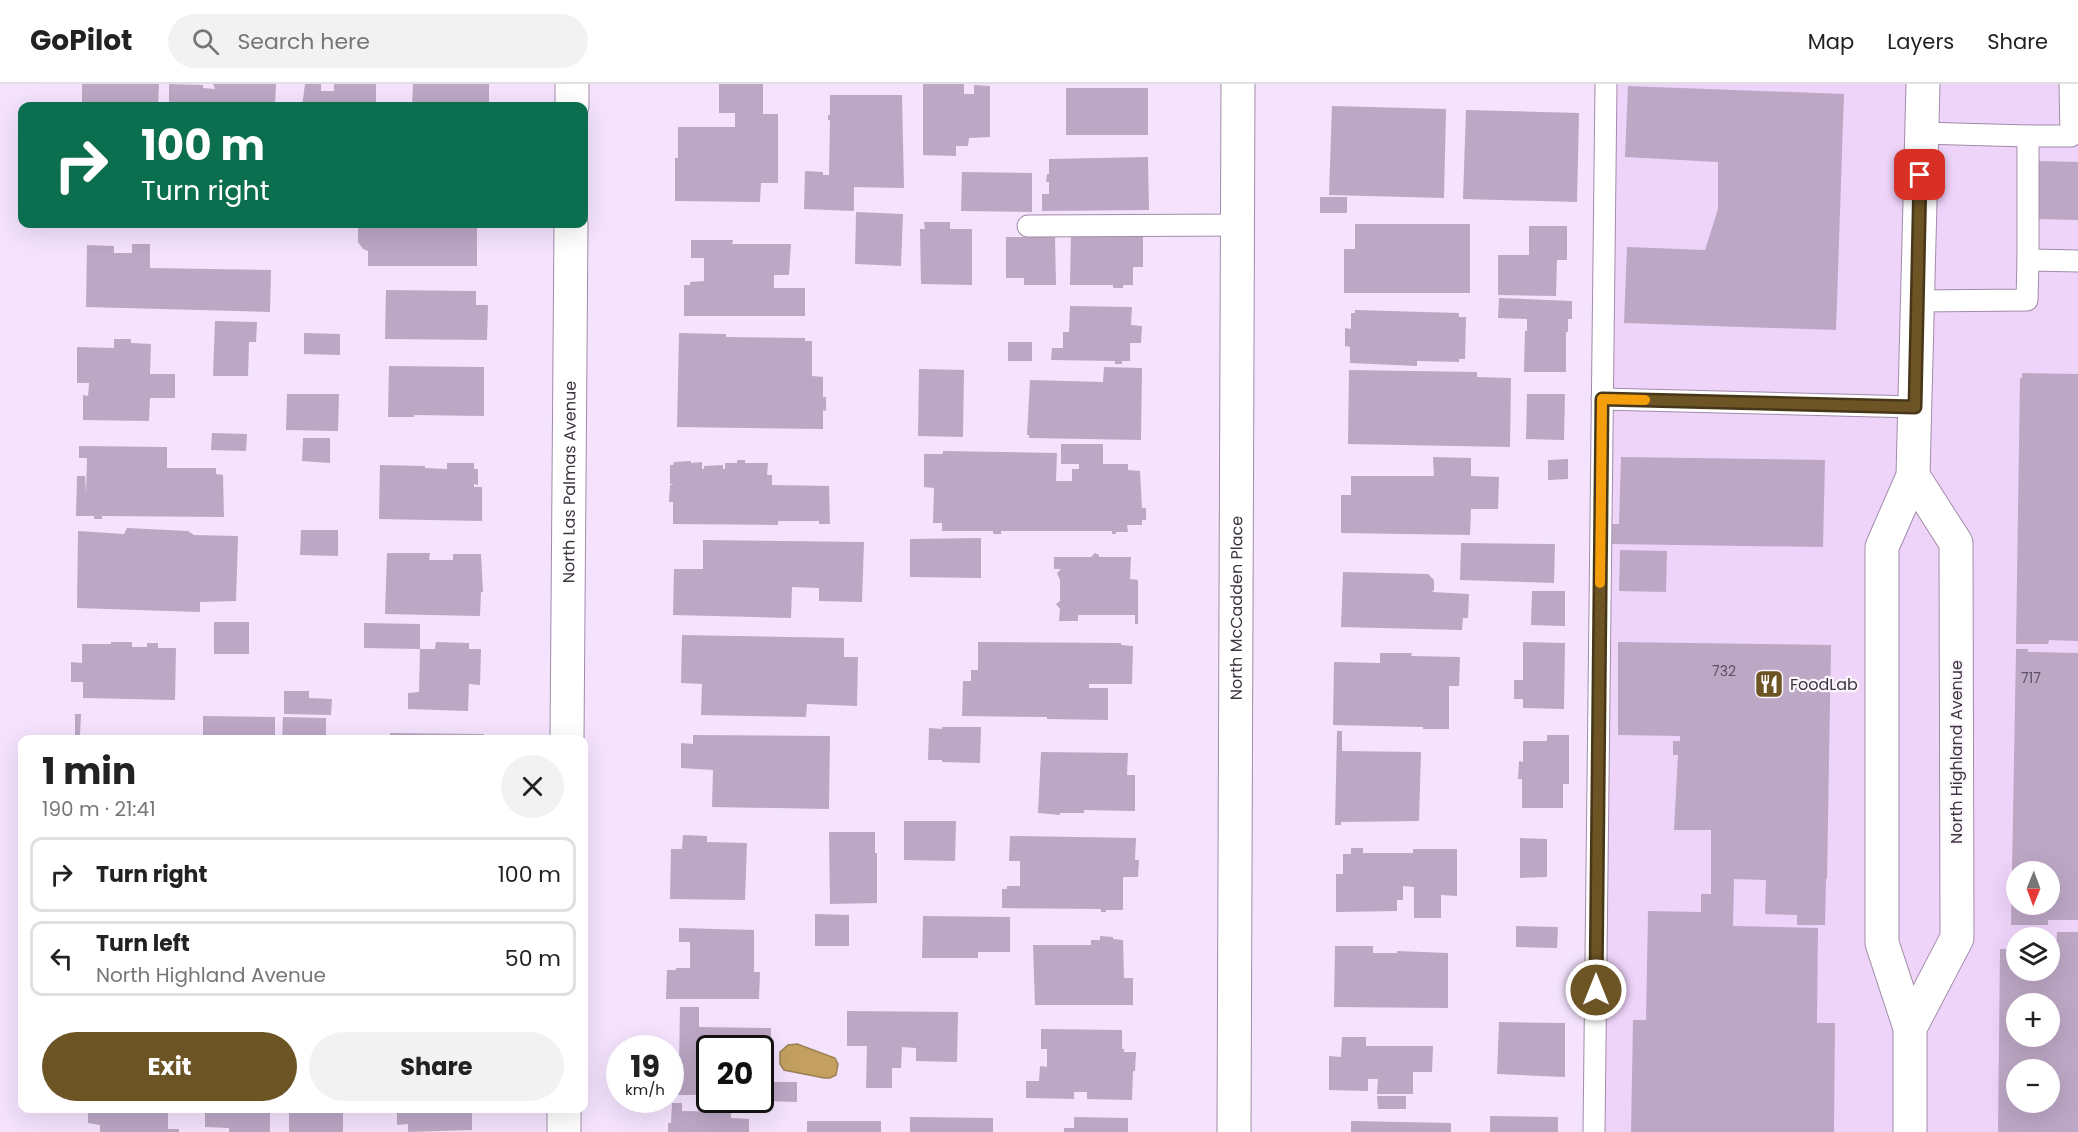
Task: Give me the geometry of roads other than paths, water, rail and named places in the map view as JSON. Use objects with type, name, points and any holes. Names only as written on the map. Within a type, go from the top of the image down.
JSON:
[{"type":"main road","points":[[572,102],[573,84]]},
{"type":"main road","name":"North McCadden Place","points":[[1234,1132],[1238,84]]},
{"type":"main road","name":"North Highland Avenue","points":[[1910,1132],[1910,1029],[1882,943],[1882,547],[1913,476],[1923,84]]},
{"type":"main road","name":"North Las Palmas Avenue","points":[[567,735],[571,228]]},
{"type":"main road","name":"North Highland Avenue","points":[[1910,1029],[1957,938],[1956,543],[1913,476]]},
{"type":"main road","points":[[564,1113],[564,1132]]},
{"type":"lane","points":[[1594,1132],[1606,84]]},
{"type":"lane","points":[[1921,133],[2071,136],[2070,84]]},
{"type":"lane","points":[[1917,301],[2027,300],[2028,136]]},
{"type":"lane","points":[[1028,226],[1238,225]]},
{"type":"lane","points":[[2028,260],[2078,261]]},
{"type":"lane","points":[[1602,399],[1915,407]]},
{"type":"place","name":"FoodLab","points":[[1769,684]]}]
